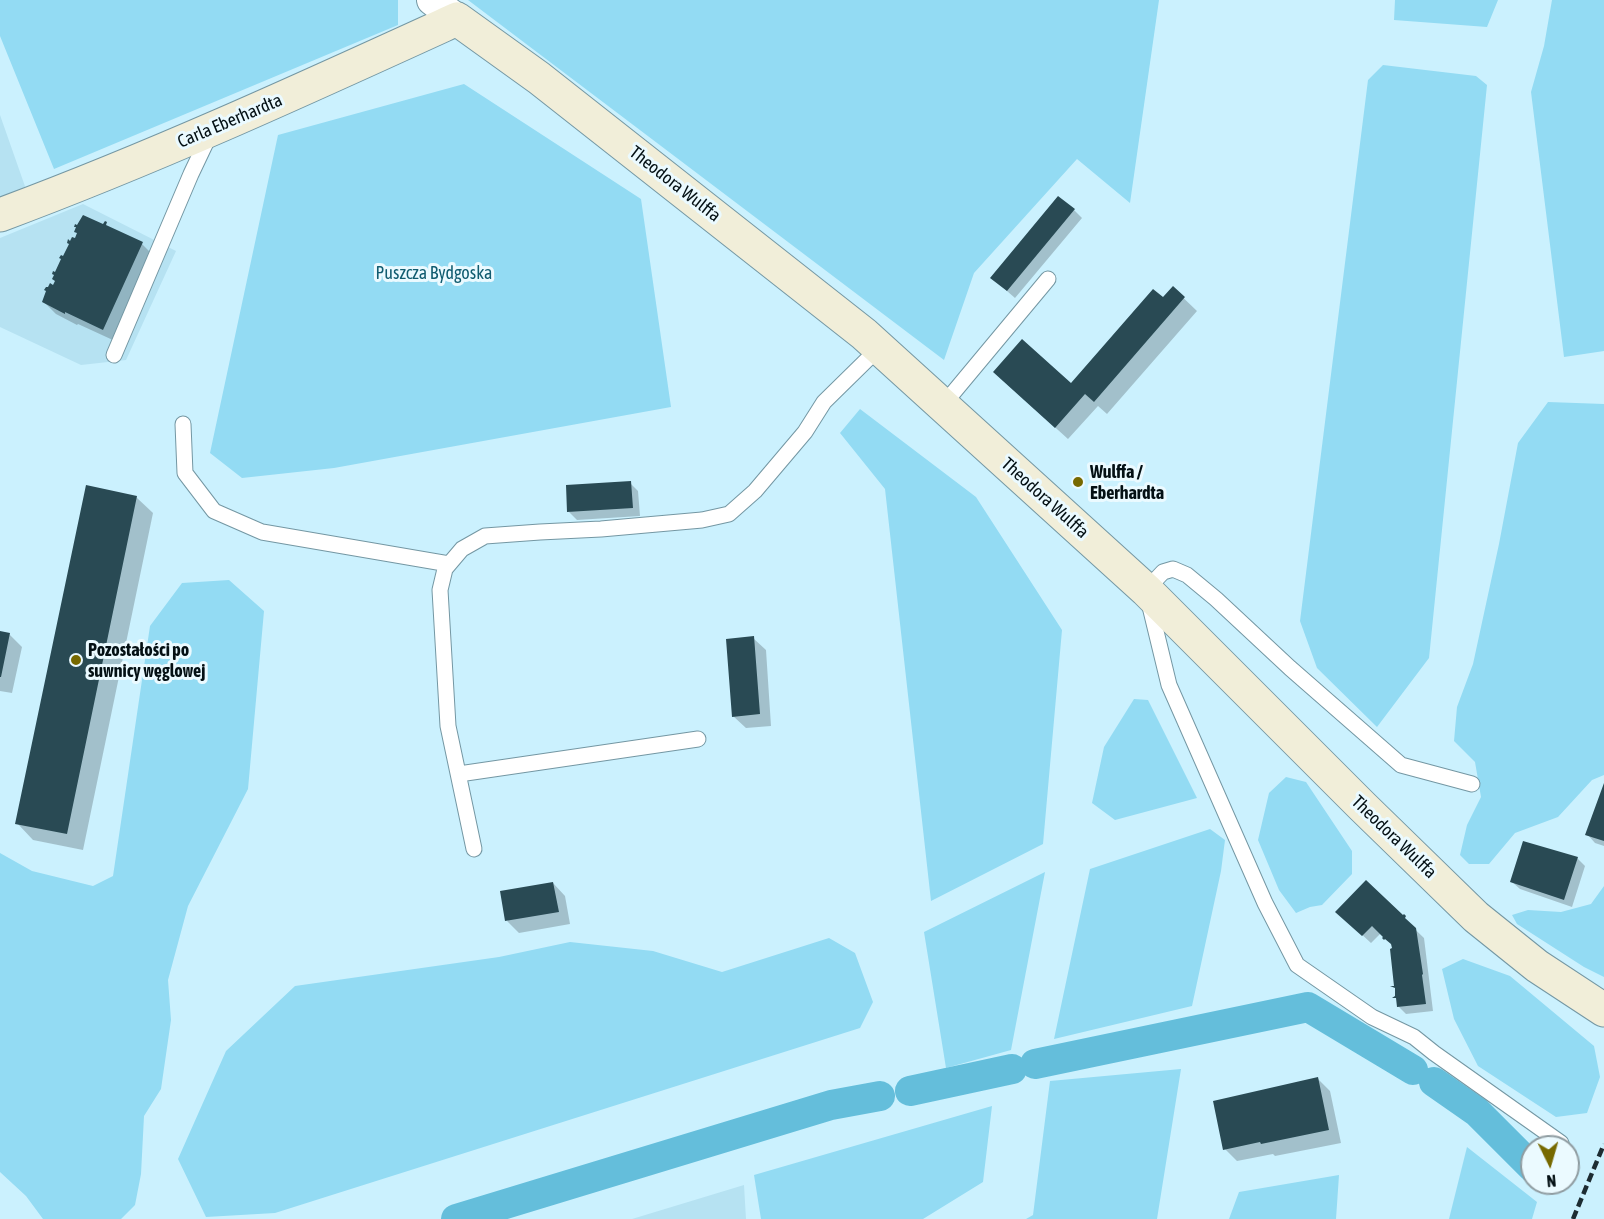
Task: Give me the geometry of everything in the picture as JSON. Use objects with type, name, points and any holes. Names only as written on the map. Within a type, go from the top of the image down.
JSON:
[{"type":"street","name":"Carla Eberhardta","points":[[0,215],[74,188],[254,111],[445,10]]},
{"type":"street","name":"Theodora Wulffa","points":[[445,10],[539,78],[864,334],[1146,590],[1476,918],[1537,966],[1604,1009]]},
{"type":"lane","points":[[114,355],[190,174],[212,129]]},
{"type":"lane","points":[[943,405],[1048,279]]},
{"type":"lane","points":[[474,849],[448,726],[440,590],[445,569],[462,549],[485,536],[691,521],[729,514],[755,491],[804,432],[824,402],[879,348]]},
{"type":"lane","points":[[183,424],[185,473],[213,511],[262,532],[450,564]]},
{"type":"lane","points":[[1472,784],[1401,765],[1187,575],[1173,569],[1163,572],[1146,590],[1169,686],[1264,903],[1297,965],[1372,1017],[1414,1037],[1551,1135]]},
{"type":"lane","points":[[459,774],[698,739]]},
{"type":"shaded area","points":[[0,115],[27,192],[0,201]]},
{"type":"shaded area","points":[[83,204],[176,251],[126,360],[81,365],[0,327],[0,238]]},
{"type":"shaded area","points":[[744,1185],[746,1219],[632,1219]]},
{"type":"green space","points":[[0,0],[398,0],[398,25],[54,169],[0,36]]},
{"type":"green space","points":[[468,0],[1159,0],[1130,203],[1077,159],[974,273],[944,360]]},
{"type":"green space","points":[[1395,0],[1498,0],[1487,27],[1394,20]]},
{"type":"green space","points":[[1552,0],[1604,0],[1604,351],[1564,357],[1531,92],[1544,46]]},
{"type":"green space","points":[[1383,65],[1476,76],[1487,85],[1429,658],[1377,727],[1317,668],[1300,621],[1368,80]]},
{"type":"green space","name":"Puszcza Bydgoska","points":[[464,84],[641,199],[671,407],[334,468],[242,478],[210,453],[278,135]]},
{"type":"green space","points":[[1548,402],[1604,404],[1604,775],[1592,780],[1558,817],[1515,833],[1489,864],[1469,864],[1460,855],[1467,825],[1481,797],[1475,762],[1454,741],[1457,707],[1473,664],[1518,443]]},
{"type":"green space","points":[[860,409],[976,497],[1062,630],[1043,844],[931,901],[885,489],[840,433]]},
{"type":"green space","points":[[229,580],[264,611],[248,789],[188,906],[168,980],[171,1020],[161,1089],[144,1116],[141,1174],[135,1205],[121,1219],[43,1219],[26,1196],[0,1172],[0,853],[32,871],[93,886],[113,876],[150,626],[182,583]]},
{"type":"green space","points":[[1134,699],[1148,700],[1197,798],[1115,820],[1092,803],[1104,747]]},
{"type":"green space","points":[[1286,777],[1306,782],[1352,851],[1352,874],[1322,905],[1296,913],[1279,890],[1258,840],[1269,793]]},
{"type":"green space","points":[[1210,829],[1225,840],[1221,871],[1192,1006],[1054,1039],[1090,869]]},
{"type":"green space","points":[[1045,872],[1011,1050],[946,1068],[924,932]]},
{"type":"green space","points":[[1604,886],[1604,977],[1584,967],[1517,924],[1512,915],[1528,910],[1561,912],[1591,904]]},
{"type":"green space","points":[[829,938],[855,953],[873,1002],[860,1028],[275,1213],[206,1217],[178,1159],[226,1051],[295,986],[499,957],[570,942],[653,951],[722,972]]},
{"type":"green space","points":[[1463,959],[1510,976],[1594,1046],[1600,1077],[1587,1113],[1556,1117],[1478,1066],[1454,1019],[1442,969]]},
{"type":"green space","points":[[1181,1069],[1157,1219],[1026,1219],[1033,1215],[1050,1081]]},
{"type":"green space","points":[[992,1106],[983,1182],[923,1219],[761,1219],[754,1175]]},
{"type":"green space","points":[[1467,1147],[1520,1189],[1520,1195],[1528,1195],[1537,1202],[1532,1219],[1449,1219]]},
{"type":"green space","points":[[1339,1175],[1336,1219],[1229,1219],[1239,1192]]},
{"type":"building","points":[[1058,196],[1075,209],[1007,291],[990,278]]},
{"type":"building","points":[[83,215],[103,224],[105,221],[106,225],[143,242],[103,330],[42,302],[46,291],[44,290],[50,283],[53,285],[55,281],[52,279],[54,275],[52,274],[69,244],[68,239],[70,241],[72,237],[75,238],[77,233],[74,232],[75,224],[77,225]]},
{"type":"building","points":[[1173,286],[1185,297],[1094,402],[1085,394],[1055,428],[993,372],[1022,339],[1071,383],[1153,289],[1163,297]]},
{"type":"building","points":[[631,481],[633,508],[567,512],[566,485]]},
{"type":"building","name":"Pozostałości po suwnicy węglowej","points":[[86,485],[137,496],[67,834],[15,824]]},
{"type":"building","points":[[0,631],[10,633],[1,677],[0,677]]},
{"type":"building","points":[[754,636],[760,714],[732,717],[726,639]]},
{"type":"building","points":[[1604,783],[1604,841],[1585,835]]},
{"type":"building","points":[[1523,841],[1578,857],[1564,900],[1510,882]]},
{"type":"building","points":[[1366,880],[1416,928],[1426,1004],[1397,1007],[1396,998],[1392,998],[1395,996],[1395,988],[1390,986],[1394,986],[1391,944],[1384,940],[1372,926],[1362,936],[1335,912]]},
{"type":"building","points":[[553,882],[559,912],[505,921],[500,891]]},
{"type":"building","points":[[1318,1077],[1329,1130],[1223,1150],[1213,1101]]},
{"type":"waterway","points":[[1035,1064],[1308,1007],[1413,1070]]},
{"type":"waterway","points":[[910,1091],[1012,1069]]},
{"type":"waterway","points":[[1434,1082],[1477,1112],[1520,1155]]},
{"type":"waterway","points":[[456,1219],[831,1105],[880,1096]]},
{"type":"railway","points":[[1573,1219],[1604,1144]]},
{"type":"place","name":"Wulffa / Eberhardta","points":[[1078,482]]},
{"type":"place","name":"Pozostałości po suwnicy węglowej","points":[[76,660]]}]
